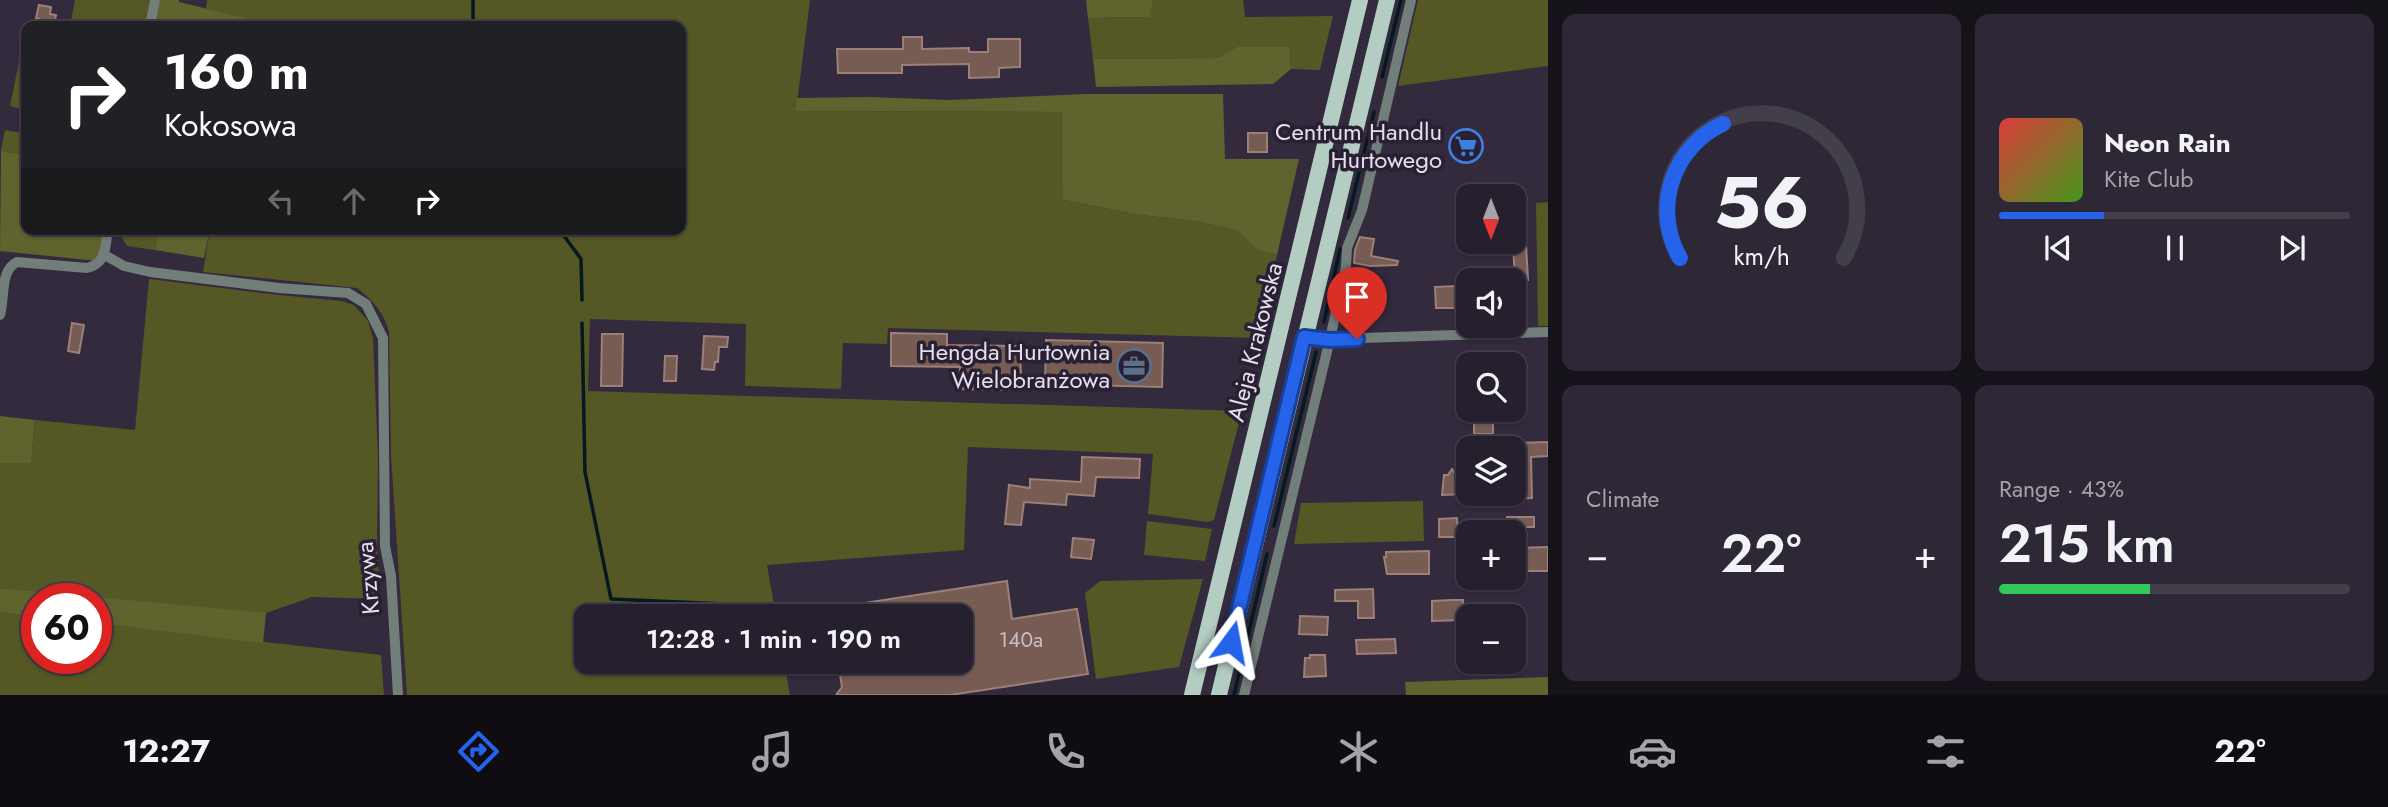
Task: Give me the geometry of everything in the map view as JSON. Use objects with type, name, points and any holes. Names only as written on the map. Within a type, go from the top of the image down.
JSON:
[{"type":"main road","name":"Aleja Krakowska","points":[[1192,695],[1360,0]]},
{"type":"main road","name":"Aleja Krakowska","points":[[1219,695],[1387,0]]},
{"type":"street","points":[[151,21],[155,0]]},
{"type":"street","points":[[1244,695],[1330,340],[1351,233],[1362,210],[1411,0]]},
{"type":"street","points":[[1330,228],[1351,233]]},
{"type":"street","points":[[0,314],[5,271],[9,265],[17,262],[87,268],[97,266],[102,261],[107,235]]},
{"type":"street","name":"Krzywa","points":[[103,254],[124,266],[150,272],[279,288],[348,293],[357,296],[373,314],[383,338],[384,546],[391,576],[398,695]]},
{"type":"street","points":[[1304,337],[1330,340],[1548,332]]},
{"type":"street","points":[[1257,535],[1283,539]]},
{"type":"green space","points":[[75,0],[150,0],[146,21],[71,21]]},
{"type":"green space","points":[[160,0],[179,0],[253,20],[253,21],[156,21]]},
{"type":"green space","points":[[207,0],[810,0],[796,111],[1063,112],[1063,200],[1140,215],[1196,221],[1238,231],[1257,250],[1277,255],[1259,338],[888,328],[887,344],[843,343],[841,389],[745,386],[746,324],[590,319],[588,391],[1242,411],[1214,520],[1208,522],[1148,514],[1153,454],[968,447],[964,550],[767,565],[774,604],[574,604],[574,674],[786,674],[790,695],[407,695],[391,456],[387,325],[377,307],[357,288],[203,272],[209,235],[686,235],[686,21],[253,20],[206,9]]},
{"type":"green space","points":[[1086,0],[1153,0],[1149,17],[1088,18]]},
{"type":"green space","points":[[1153,0],[1243,0],[1245,17],[1333,16],[1320,70],[1291,69],[1290,47],[1236,47],[1218,58],[1093,59],[1088,18],[1148,17]]},
{"type":"green space","points":[[1418,0],[1548,0],[1548,66],[1398,86]]},
{"type":"green space","points":[[1236,47],[1290,47],[1291,69],[1273,84],[1096,87],[1093,59],[1218,58]]},
{"type":"green space","points":[[21,52],[21,109],[10,106]]},
{"type":"green space","points":[[1086,94],[1223,94],[1225,159],[1299,159],[1277,255],[1257,250],[1238,231],[1196,221],[1140,215],[1063,200],[1062,112],[795,111],[797,98],[950,100]]},
{"type":"green space","points":[[5,130],[21,133],[21,154],[1,151]]},
{"type":"green space","points":[[1,151],[21,154],[21,235],[104,235],[98,261],[0,251]]},
{"type":"green space","points":[[1548,202],[1548,326],[1538,326],[1536,203]]},
{"type":"green space","points":[[122,235],[158,235],[155,250],[127,246]]},
{"type":"green space","points":[[158,235],[209,235],[204,258],[155,250]]},
{"type":"green space","points":[[149,279],[342,301],[354,305],[368,321],[373,338],[378,457],[377,550],[381,599],[312,597],[266,613],[250,613],[112,599],[112,583],[21,583],[21,590],[0,588],[0,463],[31,462],[35,420],[135,430]]},
{"type":"green space","points":[[0,416],[35,420],[31,463],[0,463]]},
{"type":"green space","points":[[1423,501],[1424,541],[1294,544],[1301,503]]},
{"type":"green space","points":[[1147,521],[1212,529],[1205,561],[1144,555]]},
{"type":"green space","points":[[1203,579],[1179,667],[1096,679],[1085,593],[1100,581]]},
{"type":"green space","points":[[0,588],[21,590],[21,615],[0,612]]},
{"type":"green space","points":[[112,599],[266,613],[263,643],[112,625]]},
{"type":"green space","points":[[0,612],[21,615],[21,674],[112,674],[112,625],[381,655],[384,695],[0,695]]},
{"type":"green space","points":[[1548,677],[1548,695],[1406,695],[1405,682]]},
{"type":"building","points":[[39,5],[51,7],[50,14],[56,15],[55,21],[38,21],[36,18]]},
{"type":"building","points":[[903,37],[922,37],[922,49],[969,48],[969,52],[988,52],[988,39],[1020,39],[1020,67],[999,68],[999,77],[969,78],[969,64],[902,65],[902,73],[838,73],[837,49],[903,49]]},
{"type":"building","points":[[1248,133],[1267,133],[1267,152],[1248,152]]},
{"type":"building","points":[[1360,237],[1374,239],[1371,256],[1398,261],[1397,265],[1370,266],[1354,263]]},
{"type":"building","points":[[1526,243],[1528,280],[1526,268],[1514,268],[1514,254],[1526,254]]},
{"type":"building","points":[[1456,286],[1456,308],[1436,308],[1435,287]]},
{"type":"building","points":[[72,323],[84,325],[79,353],[68,351]]},
{"type":"building","points":[[891,333],[947,334],[947,345],[1020,346],[1021,375],[1009,375],[1009,390],[959,389],[960,367],[891,366]]},
{"type":"building","points":[[602,334],[623,334],[622,386],[601,386]]},
{"type":"building","points":[[704,336],[728,337],[727,347],[719,347],[718,362],[715,362],[714,370],[702,369]]},
{"type":"building","points":[[1046,340],[1163,343],[1162,387],[1045,384]]},
{"type":"building","points":[[665,356],[677,356],[676,381],[664,381]]},
{"type":"building","points":[[1474,422],[1493,422],[1493,434],[1474,434]]},
{"type":"building","points":[[1548,442],[1548,456],[1531,457],[1532,498],[1526,498],[1526,443]]},
{"type":"building","points":[[1082,457],[1140,459],[1139,478],[1096,477],[1094,496],[1067,494],[1066,505],[1024,502],[1021,525],[1005,524],[1009,485],[1030,488],[1030,479],[1081,482]]},
{"type":"building","points":[[1452,469],[1456,475],[1456,494],[1442,495],[1444,475],[1448,475]]},
{"type":"building","points":[[1507,517],[1534,517],[1534,527],[1526,527],[1526,520],[1507,520]]},
{"type":"building","points":[[1457,518],[1456,537],[1439,537],[1439,519]]},
{"type":"building","points":[[1073,538],[1094,540],[1091,559],[1071,557]]},
{"type":"building","points":[[1548,547],[1548,571],[1526,571],[1526,548]]},
{"type":"building","points":[[1429,551],[1429,574],[1387,574],[1384,557],[1386,552]]},
{"type":"building","points":[[1007,581],[1012,619],[1077,609],[1088,674],[950,695],[836,695],[842,687],[840,674],[973,674],[973,604],[858,604]]},
{"type":"building","points":[[1373,589],[1374,618],[1358,618],[1358,601],[1335,601],[1335,590]]},
{"type":"building","points":[[1463,600],[1463,604],[1456,604],[1456,620],[1432,621],[1432,601]]},
{"type":"building","points":[[1300,616],[1328,617],[1327,635],[1299,634]]},
{"type":"building","points":[[1395,639],[1396,653],[1357,654],[1356,640]]},
{"type":"building","points":[[1310,655],[1325,655],[1326,676],[1304,677],[1305,658],[1310,658]]},
{"type":"waterway","points":[[473,0],[473,21]]},
{"type":"waterway","points":[[1382,77],[1401,0]]},
{"type":"waterway","points":[[1348,218],[1374,112]]},
{"type":"waterway","points":[[563,235],[581,259],[582,300]]},
{"type":"waterway","points":[[1324,322],[1340,249]]},
{"type":"waterway","points":[[582,323],[585,472],[611,599],[726,604]]},
{"type":"waterway","points":[[1274,526],[1316,352]]},
{"type":"waterway","points":[[1234,695],[1267,554]]},
{"type":"place","name":"Centrum Handlu Hurtowego","points":[[1466,146]]},
{"type":"place","name":"Hengda Hurtownia Wielobranżowa","points":[[1134,366]]},
{"type":"route","points":[[1231,642],[1304,337],[1357,339]]}]
